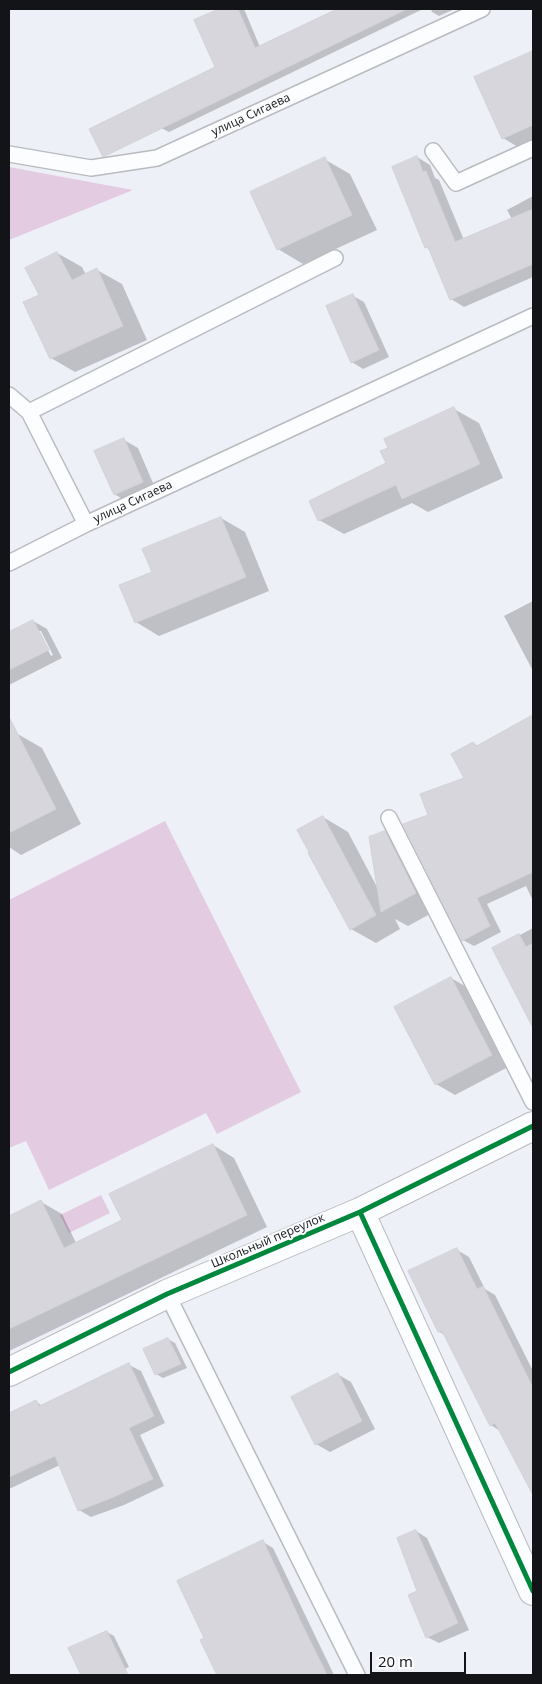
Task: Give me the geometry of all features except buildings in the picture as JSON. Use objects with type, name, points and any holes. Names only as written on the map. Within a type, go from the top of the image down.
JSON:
[{"type":"street","name":"Школьный переулок","points":[[9,1372],[167,1294],[360,1212],[533,1126]]},
{"type":"street","points":[[360,1212],[533,1591]]},
{"type":"lane","name":"улица Сигаева","points":[[9,154],[91,168],[157,158],[482,9]]},
{"type":"lane","points":[[433,151],[456,183],[533,148]]},
{"type":"lane","points":[[29,412],[335,258]]},
{"type":"lane","name":"улица Сигаева","points":[[9,563],[86,524],[533,316]]},
{"type":"lane","name":"улица Сигаева","points":[[9,395],[29,412],[86,524]]},
{"type":"lane","points":[[389,818],[533,1102]]},
{"type":"lane","points":[[167,1294],[357,1675]]},
{"type":"shaded area","points":[[9,167],[133,190],[9,240]]},
{"type":"shaded area","points":[[165,821],[301,1092],[217,1134],[206,1113],[49,1190],[26,1141],[9,1148],[9,900]]},
{"type":"shaded area","points":[[101,1195],[110,1213],[69,1233],[60,1215]]},
{"type":"cycle path","points":[[9,1372],[167,1294],[360,1212],[533,1126]]},
{"type":"cycle path","points":[[360,1212],[533,1591]]}]
